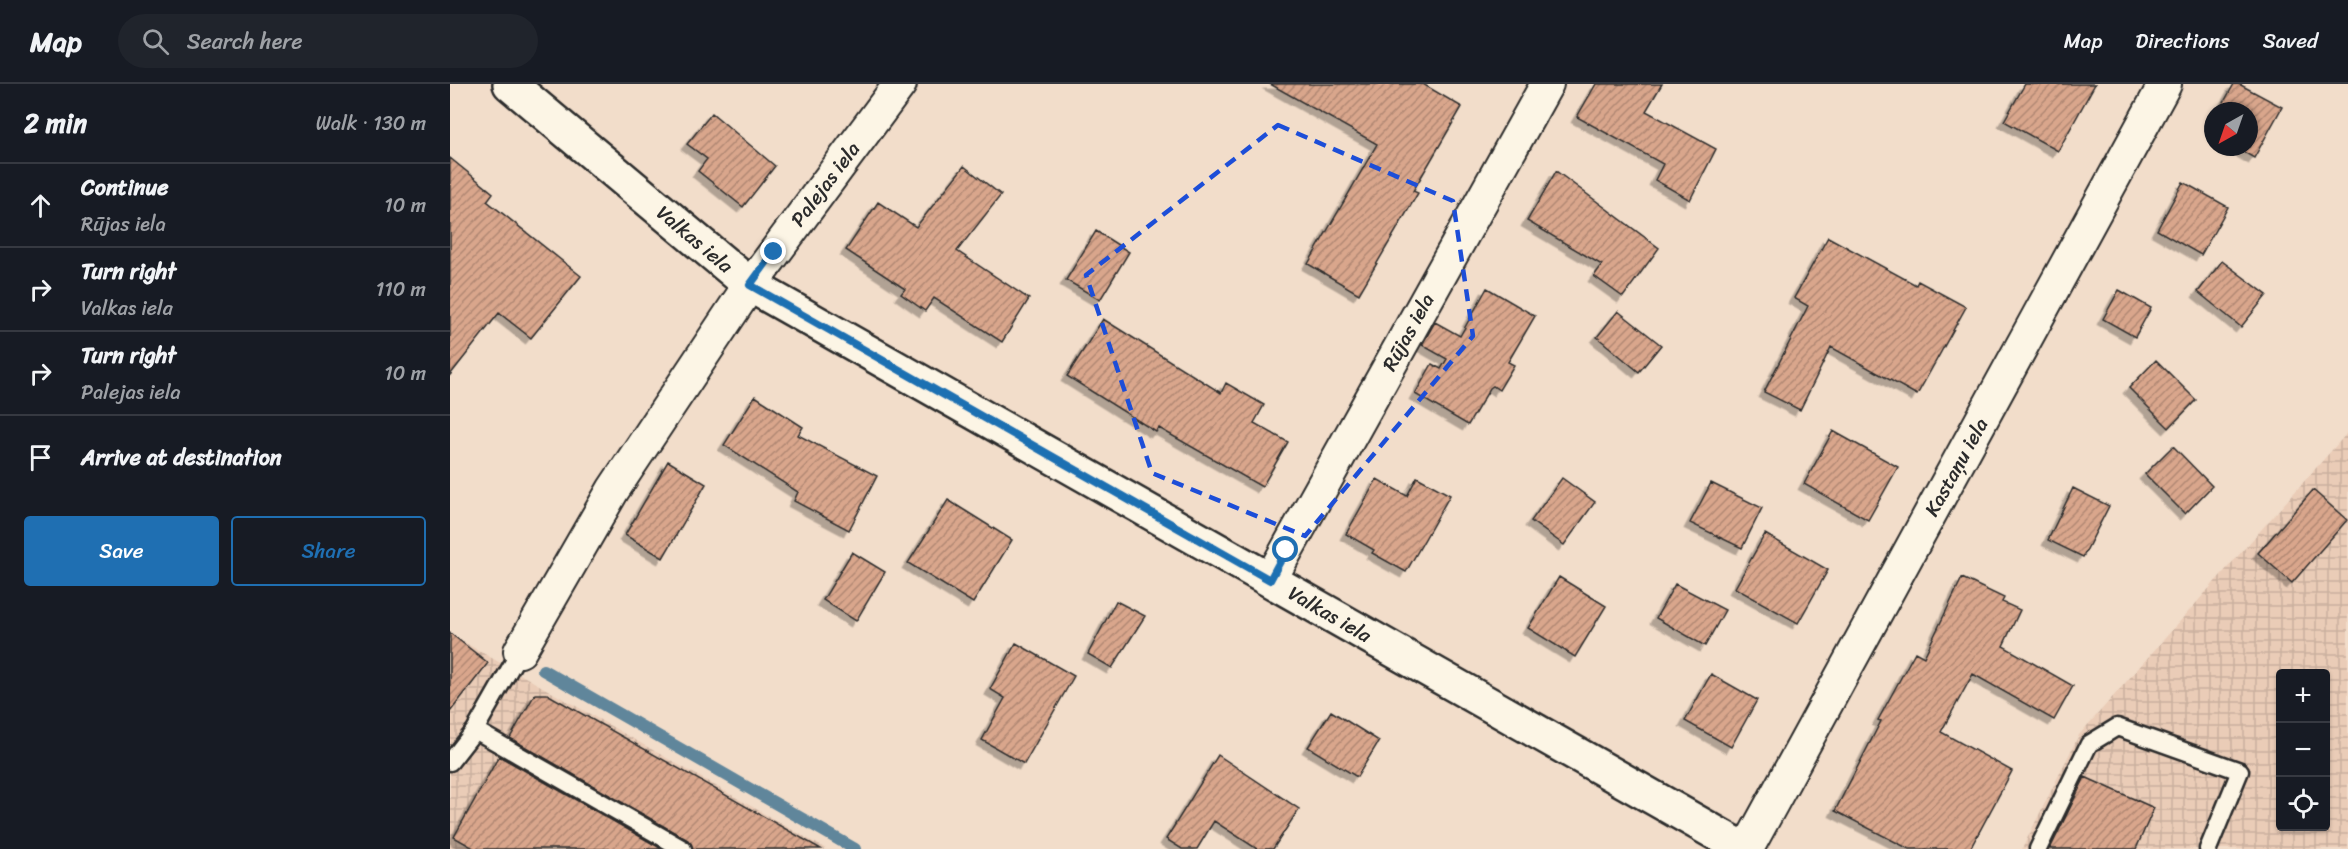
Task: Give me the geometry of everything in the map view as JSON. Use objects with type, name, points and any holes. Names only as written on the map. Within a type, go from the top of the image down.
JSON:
[{"type":"main road","name":"Valkas iela","points":[[510,84],[750,285],[1746,849]]},
{"type":"street","name":"Palejas iela","points":[[520,651],[613,490],[750,285],[900,84]]},
{"type":"street","name":"Rūjas iela","points":[[1270,580],[1547,84]]},
{"type":"street","name":"Kastaņu iela","points":[[1746,849],[2165,84]]},
{"type":"lane","points":[[450,762],[475,730],[520,651]]},
{"type":"lane","points":[[2038,849],[2090,744],[2117,727],[2240,771],[2208,849]]},
{"type":"lane","points":[[475,730],[683,849]]},
{"type":"highlighted area","points":[[1278,125],[1453,201],[1473,336],[1305,536],[1152,473],[1086,275]]},
{"type":"shaded area","points":[[2348,432],[2348,849],[2022,849],[2079,735]]},
{"type":"shaded area","points":[[455,637],[826,849],[450,849],[450,643]]},
{"type":"building","points":[[1270,84],[1423,84],[1462,107],[1413,191],[1418,193],[1359,294],[1308,264],[1377,144]]},
{"type":"building","points":[[1596,84],[1662,84],[1646,111],[1716,149],[1690,200],[1655,180],[1663,164],[1577,117]]},
{"type":"building","points":[[2025,84],[2095,84],[2058,151],[2004,121]]},
{"type":"building","points":[[2234,84],[2239,84],[2282,107],[2258,151],[2258,102],[2224,102]]},
{"type":"building","points":[[712,113],[775,166],[743,207],[698,171],[707,159],[687,144]]},
{"type":"building","points":[[450,158],[493,193],[487,201],[581,276],[531,338],[499,313],[450,375]]},
{"type":"building","points":[[964,166],[1001,195],[957,251],[1029,299],[1002,342],[934,298],[925,311],[901,294],[905,289],[846,250],[878,202],[916,227]]},
{"type":"building","points":[[1556,171],[1659,248],[1623,297],[1594,276],[1602,265],[1527,221]]},
{"type":"building","points":[[2183,182],[2228,207],[2201,255],[2157,230]]},
{"type":"building","points":[[1096,231],[1129,252],[1100,300],[1066,280]]},
{"type":"building","points":[[1828,237],[1916,285],[1918,281],[1966,307],[1917,395],[1831,347],[1800,410],[1764,392],[1808,306],[1794,298]]},
{"type":"building","points":[[2222,261],[2267,295],[2241,327],[2198,292]]},
{"type":"building","points":[[1487,288],[1535,316],[1508,362],[1514,365],[1499,390],[1493,386],[1490,388],[1468,425],[1415,394],[1432,364],[1441,369],[1447,359],[1422,345],[1435,322],[1460,336]]},
{"type":"building","points":[[2119,290],[2151,308],[2135,337],[2103,319]]},
{"type":"building","points":[[1618,311],[1661,345],[1639,372],[1597,337]]},
{"type":"building","points":[[1103,319],[1221,393],[1226,383],[1264,405],[1254,423],[1288,442],[1262,487],[1159,428],[1156,432],[1067,376]]},
{"type":"building","points":[[2156,360],[2196,400],[2169,428],[2129,388]]},
{"type":"building","points":[[755,396],[803,427],[798,435],[877,476],[849,530],[794,501],[798,492],[724,445]]},
{"type":"building","points":[[1833,431],[1898,467],[1868,520],[1804,484]]},
{"type":"building","points":[[2173,446],[2212,486],[2185,514],[2145,474]]},
{"type":"building","points":[[668,461],[706,484],[663,558],[625,535]]},
{"type":"building","points":[[1417,477],[1450,495],[1406,572],[1372,553],[1374,550],[1346,534],[1377,479],[1407,496]]},
{"type":"building","points":[[1562,478],[1595,502],[1564,545],[1531,521]]},
{"type":"building","points":[[1711,483],[1762,508],[1742,548],[1690,523]]},
{"type":"building","points":[[2073,488],[2109,506],[2083,557],[2048,540]]},
{"type":"building","points":[[2313,490],[2347,520],[2292,583],[2258,553]]},
{"type":"building","points":[[948,500],[1012,540],[973,603],[908,563]]},
{"type":"building","points":[[1765,534],[1828,570],[1798,623],[1735,588]]},
{"type":"building","points":[[852,552],[885,572],[856,621],[823,600]]},
{"type":"building","points":[[1559,577],[1606,606],[1575,657],[1528,628]]},
{"type":"building","points":[[1962,578],[2004,598],[2002,602],[2020,610],[2003,646],[2073,686],[2054,720],[1973,674],[1941,732],[2012,771],[1970,849],[1909,849],[1835,811],[1881,721],[1878,720],[1915,652],[1924,657]]},
{"type":"building","points":[[1675,584],[1725,610],[1705,646],[1656,618]]},
{"type":"building","points":[[1116,601],[1145,616],[1112,668],[1088,654]]},
{"type":"building","points":[[450,633],[488,663],[450,712]]},
{"type":"building","points":[[1016,643],[1074,676],[1024,764],[982,740],[1005,698],[990,689]]},
{"type":"building","points":[[1711,674],[1757,700],[1731,747],[1685,721]]},
{"type":"building","points":[[535,694],[547,694],[821,849],[693,849],[688,840],[510,738]]},
{"type":"building","points":[[1331,711],[1379,741],[1357,777],[1308,747]]},
{"type":"building","points":[[1218,755],[1299,809],[1273,849],[1257,849],[1214,821],[1197,849],[1182,849],[1166,839]]},
{"type":"building","points":[[499,756],[662,849],[475,849],[454,837]]},
{"type":"building","points":[[2085,777],[2154,808],[2136,849],[2050,849]]},
{"type":"waterway","points":[[543,670],[855,849]]},
{"type":"route","points":[[774,252],[750,285],[1270,580],[1286,550]]}]
